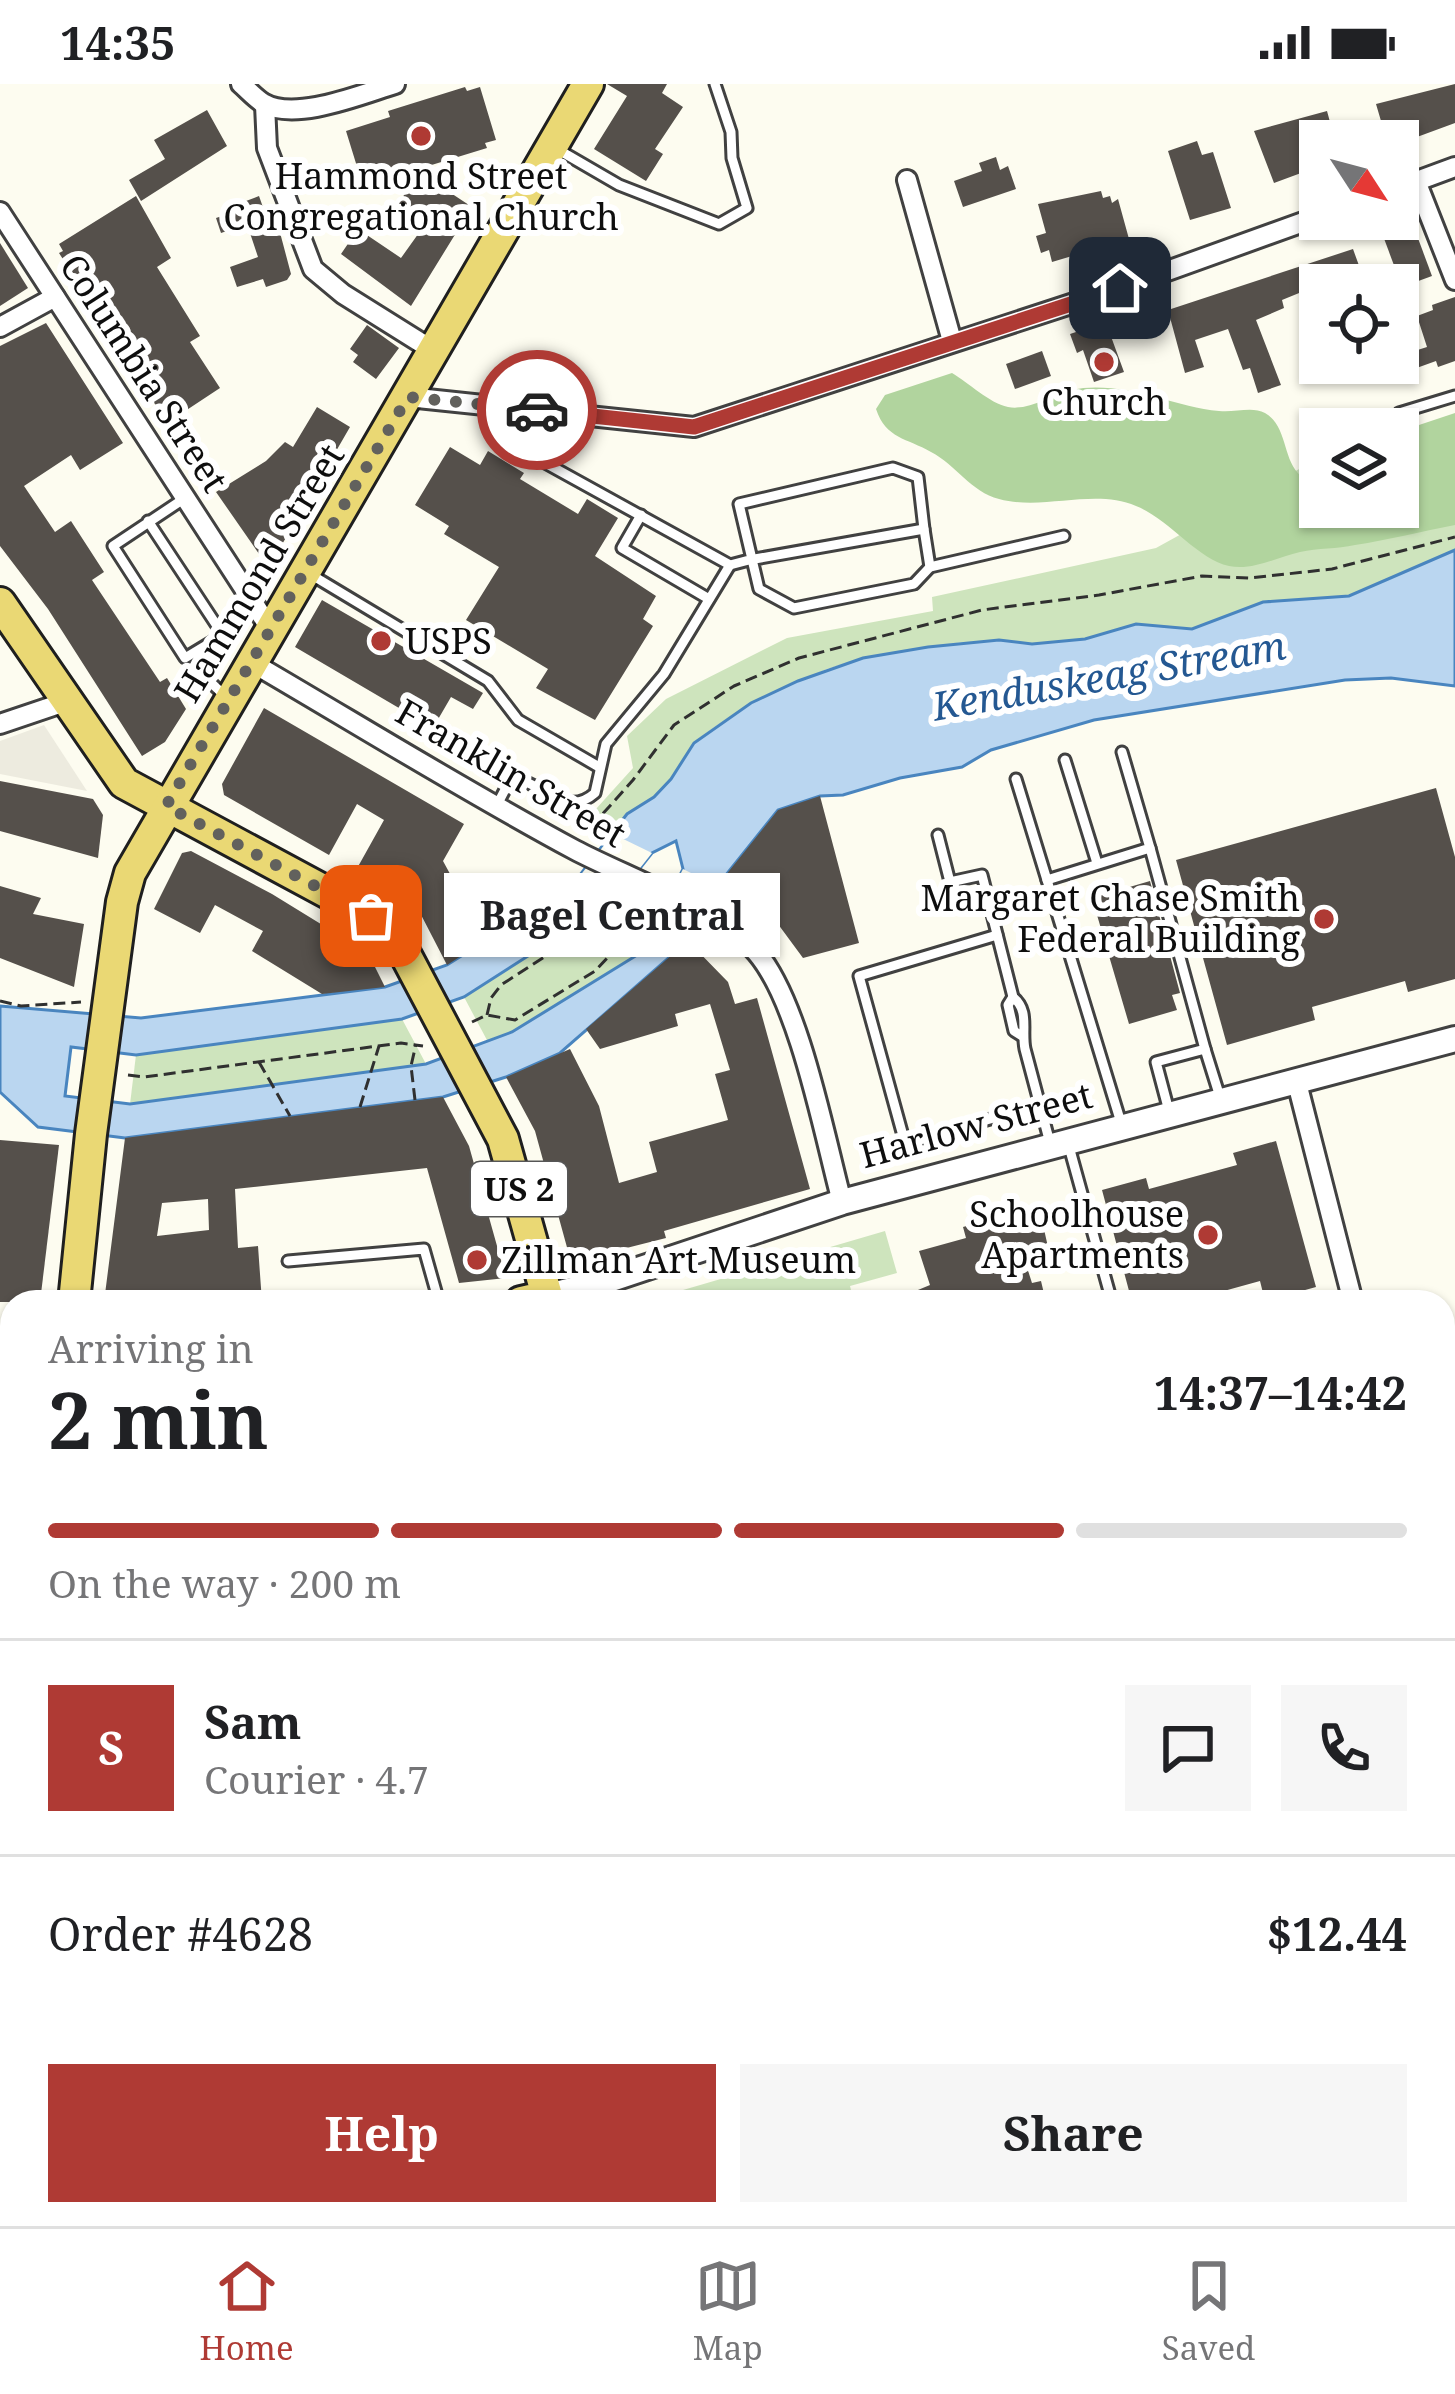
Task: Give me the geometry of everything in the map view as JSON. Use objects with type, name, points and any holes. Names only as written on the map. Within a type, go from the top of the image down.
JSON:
[{"type":"main road","name":"Hammond Street","points":[[75,1290],[103,1051],[95,1008],[130,873],[587,84]]},
{"type":"main road","points":[[0,603],[119,778],[166,806]]},
{"type":"main road","name":"US 2","points":[[166,806],[380,922],[399,942],[508,1150],[540,1290]]},
{"type":"street","points":[[241,84],[265,105],[286,109],[326,105],[395,84]]},
{"type":"street","points":[[265,105],[267,148],[314,269],[343,294],[434,351]]},
{"type":"street","points":[[1419,180],[1455,167]]},
{"type":"street","points":[[907,180],[952,341]]},
{"type":"street","points":[[1419,208],[1455,280]]},
{"type":"street","name":"Columbia Street","points":[[0,212],[271,630]]},
{"type":"street","points":[[408,397],[694,427],[1120,288],[1299,224]]},
{"type":"street","points":[[0,327],[55,297]]},
{"type":"street","name":"Franklin Street","points":[[251,662],[496,805],[702,914],[757,952],[792,1019],[842,1202]]},
{"type":"street","points":[[0,724],[65,702]]},
{"type":"street","name":"Harlow Street","points":[[576,1290],[842,1202],[1455,1040]]},
{"type":"street","points":[[1297,1083],[1350,1290]]},
{"type":"lane","points":[[552,146],[619,185],[719,224],[747,208],[715,84]]},
{"type":"lane","points":[[1415,408],[1455,396]]},
{"type":"lane","points":[[503,407],[538,459],[730,565]]},
{"type":"lane","points":[[930,567],[918,477],[893,468],[739,504],[759,590],[794,608],[914,584],[930,567],[1064,536]]},
{"type":"lane","points":[[148,521],[223,635],[185,658],[112,547],[148,521],[185,498]]},
{"type":"lane","points":[[640,515],[622,548],[709,599]]},
{"type":"lane","points":[[496,805],[516,778],[566,803],[581,803],[600,785],[606,744],[664,674],[730,565],[924,529]]},
{"type":"lane","points":[[305,571],[488,681],[518,720],[599,767]]},
{"type":"lane","points":[[204,676],[229,699]]},
{"type":"lane","points":[[1122,752],[1222,1102]]},
{"type":"lane","points":[[1065,760],[1096,863]]},
{"type":"lane","points":[[1016,779],[1122,1126]]},
{"type":"lane","points":[[938,835],[950,881],[982,875],[1013,997],[1008,1005],[1014,1031],[1022,1036],[1040,1105],[1060,1145],[1108,1290]]},
{"type":"lane","points":[[1047,880],[1150,848]]},
{"type":"lane","points":[[997,935],[860,976],[905,1143],[1040,1105]]},
{"type":"lane","points":[[1170,1114],[1156,1062],[1205,1049]]},
{"type":"lane","points":[[288,1261],[424,1249],[436,1290]]},
{"type":"path","points":[[590,827],[674,725],[734,686],[799,658],[982,610],[1202,576],[1250,578],[1332,569],[1455,537]]},
{"type":"path","points":[[472,1022],[487,1015],[514,1020],[595,971],[610,955],[616,932],[638,910]]},
{"type":"path","points":[[487,1015],[501,985],[574,938],[616,932]]},
{"type":"path","points":[[0,1001],[95,1008]]},
{"type":"path","points":[[128,1075],[145,1077],[379,1046],[420,1045],[411,1066],[415,1100]]},
{"type":"path","points":[[360,1107],[379,1046]]},
{"type":"path","points":[[259,1062],[290,1116]]},
{"type":"green space","points":[[952,373],[1008,407],[1024,407],[1071,390],[1108,388],[1219,411],[1260,411],[1278,426],[1299,474],[1299,528],[1419,528],[1419,425],[1455,413],[1455,525],[1300,552],[1256,565],[1229,566],[1206,556],[1148,512],[1120,501],[1016,502],[980,491],[940,457],[885,426],[876,409],[885,395]]},
{"type":"green space","points":[[1455,427],[1455,550],[1349,596],[1263,602],[1192,629],[1136,624],[1085,639],[956,643],[863,658],[751,703],[694,742],[671,779],[627,814],[613,834],[586,820],[633,768],[627,736],[666,699],[787,638],[933,611],[932,597],[1156,548],[1299,469],[1299,528],[1419,528],[1419,478]]},
{"type":"green space","points":[[614,901],[655,924],[642,952],[488,1042],[464,997]]},
{"type":"green space","points":[[402,1019],[426,1064],[130,1104],[136,1055]]},
{"type":"green space","points":[[885,1231],[897,1273],[850,1286],[851,1290],[683,1290]]},
{"type":"shaded area","points":[[44,725],[87,791],[0,774],[0,741]]},
{"type":"water","name":"Kenduskeag Stream","points":[[1455,550],[1455,686],[1391,678],[1345,680],[1094,720],[991,750],[962,767],[843,795],[820,796],[778,810],[717,886],[688,941],[560,1053],[506,1077],[443,1097],[125,1138],[38,1127],[0,1092],[0,1006],[141,1018],[385,987],[447,965],[570,888],[627,814],[671,779],[694,743],[751,703],[798,681],[863,658],[928,647],[1085,639],[1136,624],[1192,629],[1263,602],[1349,596]],"holes":[[[676,841],[683,869],[642,952],[512,1032],[426,1064],[130,1104],[65,1096],[71,1047],[136,1055],[402,1019],[464,997],[614,901],[652,853]]]},
{"type":"pier","points":[[613,834],[652,853],[614,901],[575,882]]},
{"type":"pier","points":[[683,869],[717,886],[688,941],[655,924]]},
{"type":"building","points":[[607,84],[667,84],[662,93],[683,107],[655,149],[663,154],[646,181],[594,149],[627,96]]},
{"type":"building","points":[[1455,84],[1455,123],[1419,136],[1419,120],[1381,120],[1376,104]]},
{"type":"building","name":"Hammond Street Congregational Church","points":[[465,87],[467,91],[480,87],[496,140],[485,143],[487,148],[363,186],[346,131],[390,117],[388,111]]},
{"type":"building","points":[[207,110],[227,146],[141,201],[129,180],[165,159],[154,140]]},
{"type":"building","points":[[1327,111],[1329,120],[1299,120],[1299,174],[1274,183],[1254,131]]},
{"type":"building","points":[[1197,141],[1202,155],[1213,152],[1231,208],[1190,220],[1168,151]]},
{"type":"building","points":[[996,157],[1000,170],[1008,166],[1016,189],[963,207],[954,181],[982,171],[979,163]]},
{"type":"building","points":[[419,172],[472,207],[411,306],[341,254],[358,229],[401,258],[421,230],[393,212]]},
{"type":"building","points":[[1101,191],[1112,203],[1118,199],[1129,239],[1052,262],[1049,250],[1041,253],[1036,236],[1046,233],[1038,204]]},
{"type":"building","points":[[136,196],[171,258],[157,267],[200,336],[190,342],[220,388],[167,423],[59,253],[63,251],[59,244]]},
{"type":"building","points":[[259,196],[265,213],[274,210],[291,274],[266,287],[263,279],[237,287],[230,267],[258,257],[247,224],[221,233],[216,218],[240,210],[238,204]]},
{"type":"building","points":[[1385,240],[1419,240],[1432,276],[1419,281],[1419,264],[1393,264]]},
{"type":"building","points":[[0,243],[28,288],[0,306]]},
{"type":"building","points":[[1353,249],[1358,264],[1308,264]]},
{"type":"building","points":[[1299,267],[1299,293],[1282,300],[1284,308],[1256,320],[1281,385],[1258,393],[1250,368],[1243,370],[1228,329],[1195,340],[1204,367],[1185,373],[1168,310]]},
{"type":"building","points":[[1455,297],[1455,361],[1419,367],[1419,350],[1427,347],[1419,315],[1433,310],[1432,305]]},
{"type":"building","points":[[46,323],[123,443],[80,470],[71,455],[24,486],[55,532],[71,521],[104,572],[92,580],[160,682],[167,678],[186,709],[165,742],[142,756],[48,609],[0,546],[0,346]]},
{"type":"building","points":[[367,325],[399,348],[376,379],[353,362],[358,355],[350,349]]},
{"type":"building","name":"Church","points":[[1085,329],[1089,338],[1109,331],[1124,372],[1094,382],[1083,350],[1077,353],[1070,334]]},
{"type":"building","points":[[1042,351],[1051,376],[1015,389],[1006,364]]},
{"type":"building","points":[[317,407],[350,427],[273,560],[264,561],[216,492],[266,461],[285,442],[293,447]]},
{"type":"building","points":[[450,447],[480,465],[488,451],[524,473],[520,479],[578,514],[587,499],[618,518],[595,556],[656,596],[643,619],[653,626],[595,720],[536,688],[548,669],[466,620],[499,567],[444,534],[449,526],[415,505]]},
{"type":"building","points":[[322,600],[483,693],[473,709],[451,697],[433,728],[295,647]]},
{"type":"building","points":[[264,708],[464,824],[443,861],[486,940],[447,965],[417,907],[355,872],[384,820],[357,804],[329,855],[224,795],[222,784]]},
{"type":"building","points":[[0,781],[93,799],[103,815],[98,858],[0,831]]},
{"type":"building","name":"Margaret Chase Smith Federal Building","points":[[1436,788],[1455,857],[1455,979],[1408,992],[1405,981],[1312,1007],[1315,1020],[1227,1045],[1176,860]]},
{"type":"building","points":[[820,796],[859,943],[803,958],[760,907],[717,886],[778,810]]},
{"type":"building","points":[[191,851],[368,953],[385,987],[322,994],[252,951],[263,931],[215,905],[200,933],[154,909],[182,853]]},
{"type":"building","points":[[1150,881],[1180,993],[1172,995],[1177,1010],[1129,1024],[1092,898]]},
{"type":"building","points":[[0,886],[41,898],[33,914],[84,924],[74,987],[0,958]]},
{"type":"building","points":[[688,941],[728,982],[735,1004],[757,998],[810,1189],[664,1231],[666,1238],[575,1258],[568,1251],[535,1131],[506,1077],[570,1049],[599,1106],[619,1183],[657,1172],[649,1142],[728,1120],[715,1074],[730,1070],[710,1004],[675,1014],[678,1026],[600,1049],[586,1029]]},
{"type":"building","points":[[443,1097],[469,1146],[506,1278],[459,1283],[427,1168],[235,1189],[238,1248],[258,1246],[261,1290],[106,1290],[125,1138]],"holes":[[[208,1199],[209,1230],[157,1236],[162,1203]]]},
{"type":"building","points":[[0,1140],[59,1145],[41,1290],[0,1290]]},
{"type":"building","name":"Schoolhouse Apartments","points":[[1276,1141],[1316,1287],[1262,1290],[1260,1281],[1227,1290],[1129,1290],[1102,1190],[1146,1178],[1149,1189],[1237,1165],[1233,1153]]},
{"type":"building","points":[[1041,1216],[1048,1247],[1023,1255],[1032,1283],[1041,1281],[1043,1290],[918,1290],[930,1285],[919,1251],[966,1238],[963,1227],[991,1219],[993,1228]]},
{"type":"way so far","points":[[371,916],[166,806],[408,397],[537,410]]},
{"type":"place","name":"Hammond Street Congregational Church","points":[[421,136]]},
{"type":"place","name":"Church","points":[[1104,362]]},
{"type":"place","name":"USPS","points":[[381,641]]},
{"type":"place","name":"Bagel Central","points":[[371,916]]},
{"type":"place","name":"Margaret Chase Smith Federal Building","points":[[1324,919]]},
{"type":"place","name":"Schoolhouse Apartments","points":[[1208,1235]]},
{"type":"place","name":"Zillman Art Museum","points":[[477,1260]]},
{"type":"route","points":[[537,410],[694,427],[1120,288]]}]
